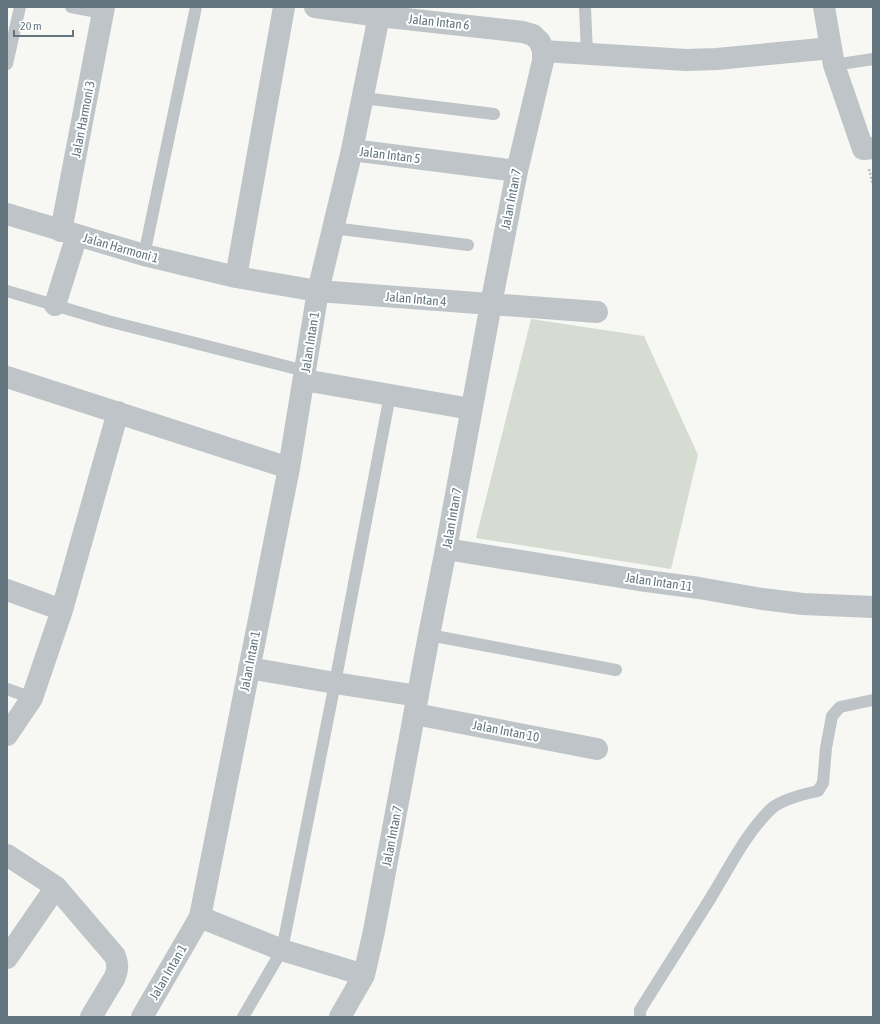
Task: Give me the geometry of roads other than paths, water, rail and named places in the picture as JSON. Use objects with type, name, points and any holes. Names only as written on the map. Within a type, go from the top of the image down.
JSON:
[{"type":"street","points":[[236,277],[284,7]]},
{"type":"street","name":"Jalan Intan 6","points":[[315,7],[380,11],[523,32],[533,35],[540,42],[544,51]]},
{"type":"street","points":[[824,7],[833,57],[863,150],[873,148]]},
{"type":"street","name":"Jalan Harmoni 3","points":[[55,305],[69,233],[103,10]]},
{"type":"street","name":"Jalan Intan 5","points":[[380,11],[352,150],[516,171]]},
{"type":"street","points":[[544,51],[686,60],[833,57]]},
{"type":"street","name":"Jalan Intan 7","points":[[340,1017],[364,975],[374,931],[516,171],[544,51]]},
{"type":"street","name":"Jalan Intan 1","points":[[142,1017],[200,917],[289,468],[318,291],[352,150]]},
{"type":"street","name":"Jalan Harmoni 1","points":[[7,214],[144,255],[236,277]]},
{"type":"street","name":"Jalan Intan 4","points":[[236,277],[318,291],[597,312]]},
{"type":"street","points":[[305,376],[390,395],[471,409]]},
{"type":"street","points":[[7,377],[289,468]]},
{"type":"street","points":[[7,735],[32,698],[62,610],[118,412]]},
{"type":"street","name":"Jalan Intan 11","points":[[446,549],[762,599],[803,604],[873,607]]},
{"type":"street","points":[[7,590],[62,610]]},
{"type":"street","name":"Jalan Intan 10","points":[[249,668],[335,683],[416,705],[597,749]]},
{"type":"street","points":[[7,855],[56,887],[115,956],[118,963],[118,970],[91,1017]]},
{"type":"street","points":[[7,958],[56,887]]},
{"type":"street","points":[[200,917],[282,950],[364,975]]},
{"type":"lane","points":[[7,64],[20,7]]},
{"type":"lane","points":[[71,7],[103,10]]},
{"type":"lane","points":[[144,255],[196,7]]},
{"type":"lane","points":[[585,7],[587,54]]},
{"type":"lane","points":[[833,57],[873,59]]},
{"type":"lane","points":[[363,98],[494,114]]},
{"type":"lane","points":[[333,228],[468,245]]},
{"type":"lane","points":[[7,291],[305,376]]},
{"type":"lane","points":[[243,1017],[282,950],[390,395]]},
{"type":"lane","points":[[429,635],[616,670]]},
{"type":"lane","points":[[7,689],[32,698]]},
{"type":"lane","points":[[640,1017],[640,1010],[697,921],[744,843],[758,825],[773,808],[792,798],[818,791],[823,783],[826,748],[832,716],[840,707],[873,700]]}]
